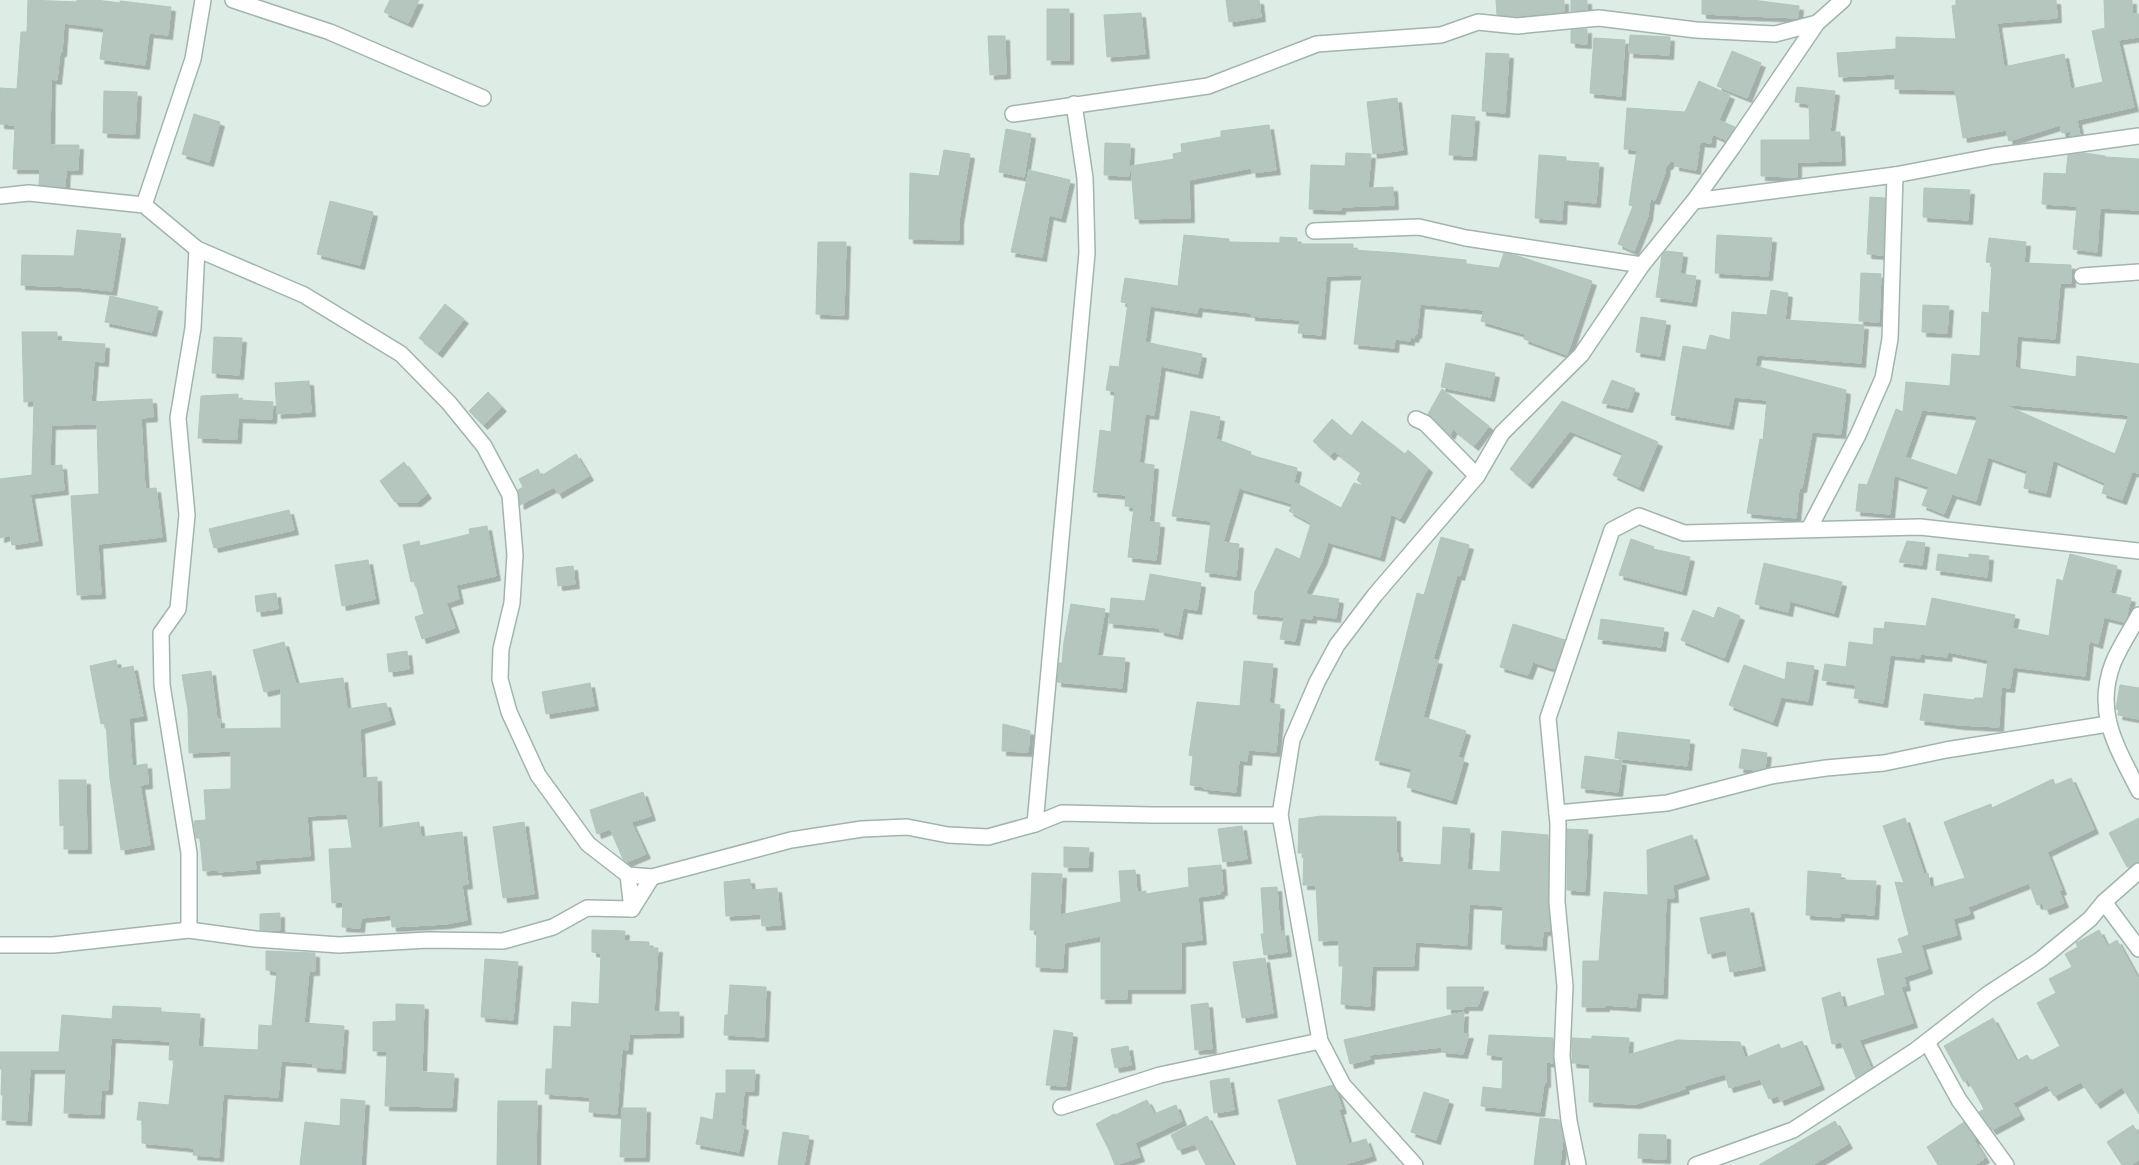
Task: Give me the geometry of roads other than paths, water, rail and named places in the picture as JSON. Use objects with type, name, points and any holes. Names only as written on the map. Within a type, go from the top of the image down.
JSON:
[{"type":"street","points":[[144,205],[193,59],[203,0]]},
{"type":"street","points":[[233,0],[330,32],[483,98]]},
{"type":"street","points":[[1415,1165],[1343,1085],[1320,1041],[1280,815],[1292,740],[1317,682],[1337,645],[1375,595],[1477,476],[1502,434],[1581,354],[1642,265],[1694,201],[1817,23],[1843,0]]},
{"type":"street","points":[[1013,114],[1208,86],[1317,44],[1384,41],[1419,35],[1441,35],[1478,22],[1517,26],[1599,18],[1696,30],[1775,34],[1817,23]]},
{"type":"street","points":[[1035,824],[1087,253],[1085,178],[1074,104]]},
{"type":"street","points":[[1694,201],[1894,175],[1994,156],[2139,136]]},
{"type":"street","points":[[1809,529],[1858,435],[1883,378],[1890,339],[1894,175]]},
{"type":"street","points":[[0,196],[29,192],[144,205],[197,249],[304,295],[401,354],[449,403],[484,446],[510,495],[515,555],[512,603],[501,650],[500,679],[509,712],[538,775],[588,844],[628,875],[652,877],[791,840],[862,829],[908,827],[948,835],[988,837],[1035,824],[1062,813],[1280,815]]},
{"type":"street","points":[[1314,231],[1419,227],[1466,238],[1642,265]]},
{"type":"street","points":[[189,930],[189,853],[162,685],[161,633],[178,609],[187,515],[178,418],[193,328],[197,249]]},
{"type":"street","points":[[2082,276],[2139,272]]},
{"type":"street","points":[[1416,419],[1425,423],[1477,476]]},
{"type":"street","points":[[1578,1165],[1569,1121],[1562,1056],[1565,986],[1557,902],[1557,813],[1548,718],[1612,530],[1639,516],[1684,532],[1920,527],[2139,552]]},
{"type":"street","points":[[2139,615],[2113,663],[2104,699],[2108,724],[2116,746],[2139,791]]},
{"type":"street","points":[[1557,813],[1667,804],[1771,776],[1826,768],[1884,763],[1946,750],[2108,724]]},
{"type":"street","points":[[1696,1165],[1717,1161],[1793,1130],[1927,1042],[1988,994],[2040,960],[2090,919],[2104,902],[2139,871]]},
{"type":"street","points":[[628,875],[632,909]]},
{"type":"street","points":[[632,909],[652,877]]},
{"type":"street","points":[[2104,902],[2139,949]]},
{"type":"street","points":[[0,945],[54,945],[189,930],[254,939],[338,945],[428,940],[503,941],[553,928],[587,908],[632,909]]},
{"type":"street","points":[[1061,1107],[1160,1075],[1320,1041]]},
{"type":"street","points":[[1927,1042],[1959,1100],[2006,1165]]}]
